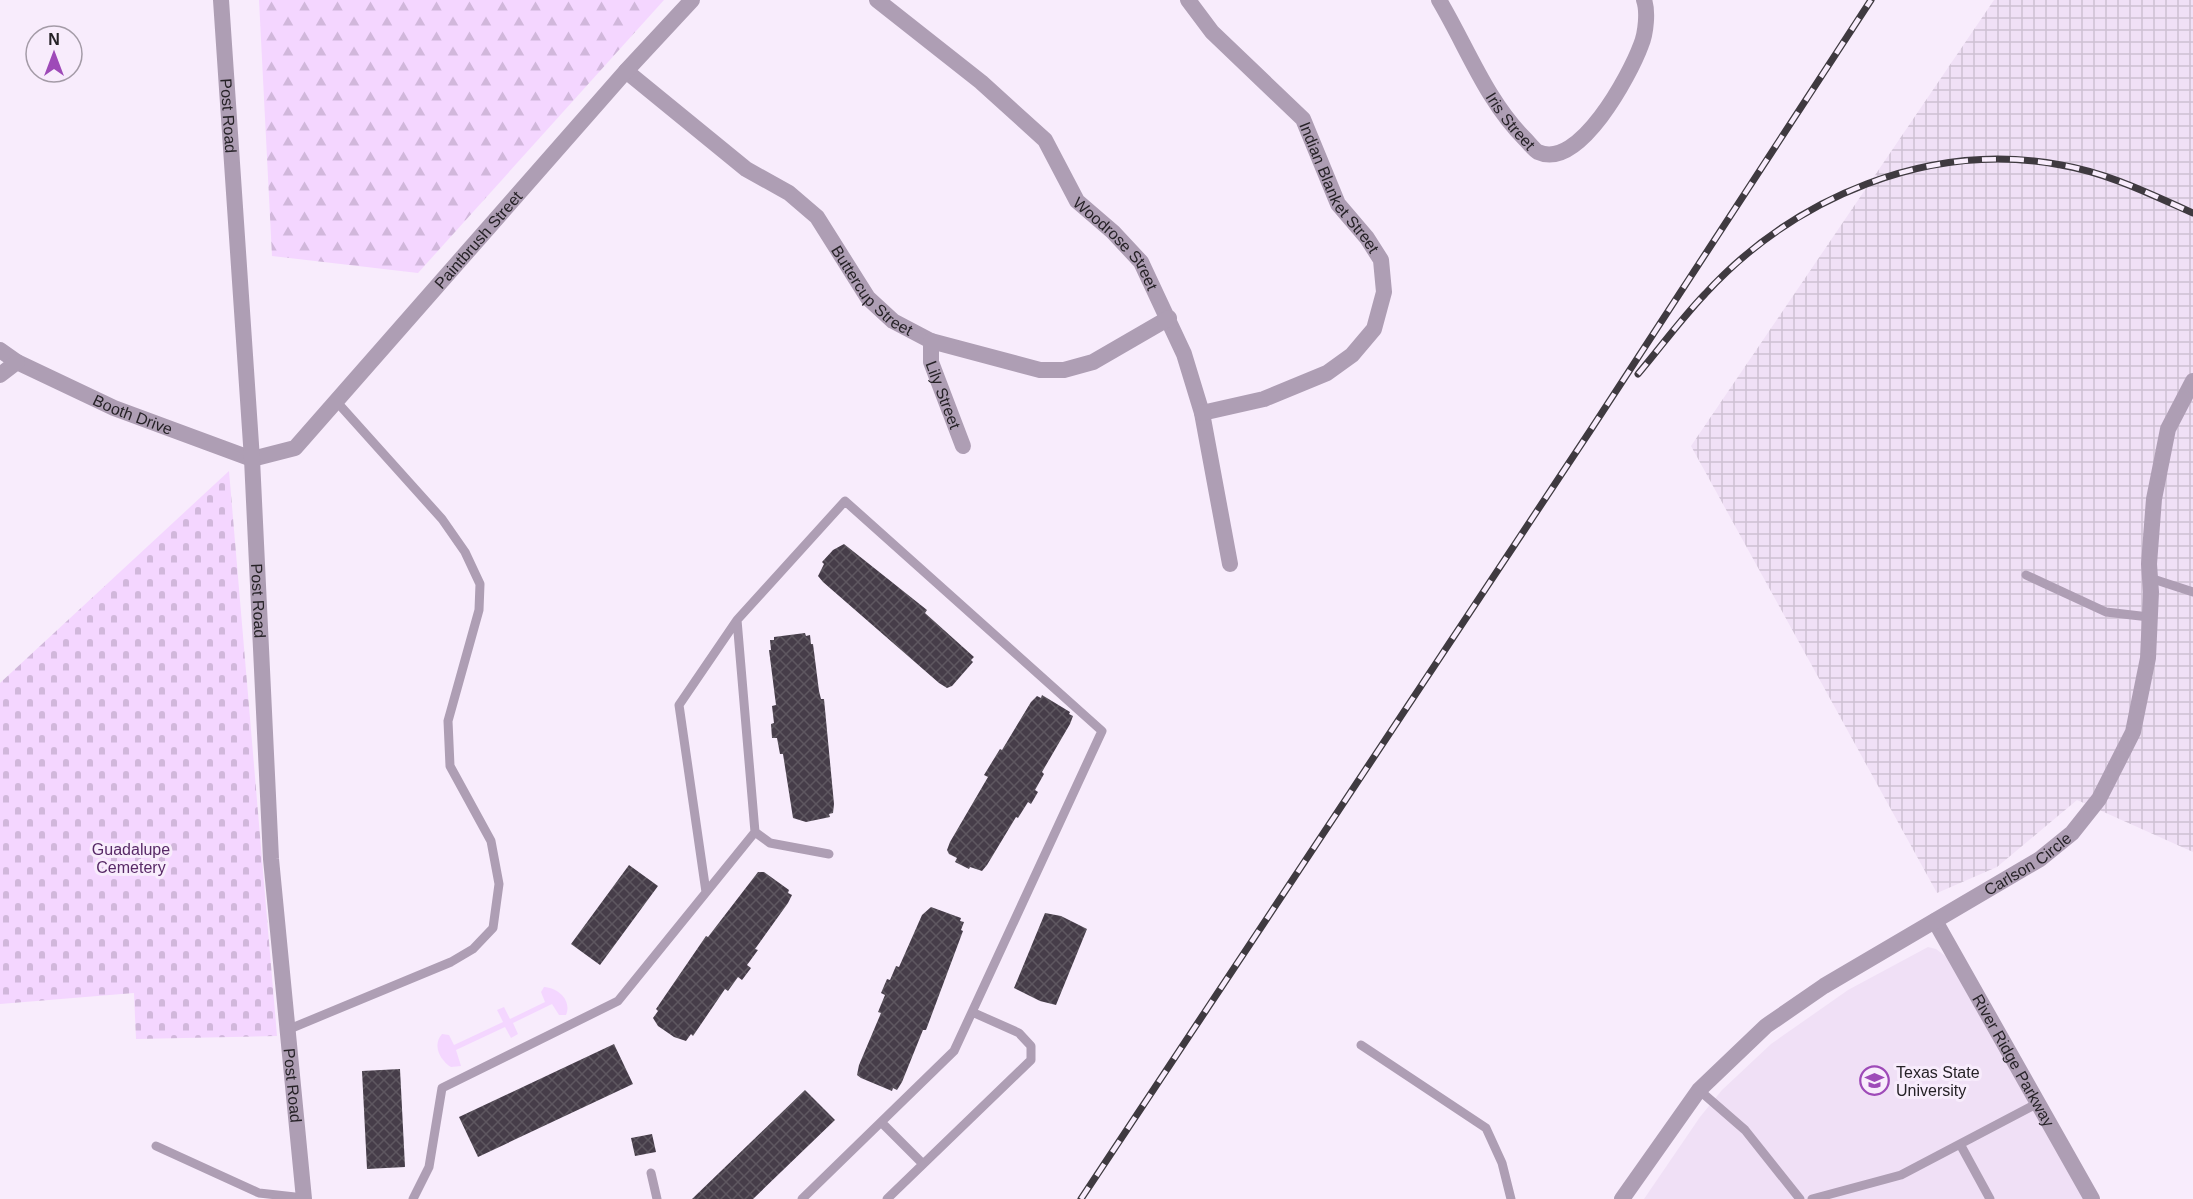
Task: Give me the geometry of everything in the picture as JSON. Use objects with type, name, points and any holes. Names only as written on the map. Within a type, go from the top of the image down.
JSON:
[{"type":"street","name":"Post Road","points":[[222,0],[252,459],[272,859],[304,1198]]},
{"type":"street","name":"Paintbrush Street","points":[[252,459],[295,448],[626,71],[692,0]]},
{"type":"street","name":"Woodrose Street","points":[[877,0],[988,88],[1045,140],[1077,201],[1113,232],[1141,262],[1184,354],[1202,413],[1230,564]]},
{"type":"street","name":"Indian Blanket Street","points":[[1188,0],[1212,32],[1304,119],[1338,204],[1367,238],[1381,260],[1384,292],[1374,329],[1352,355],[1327,373],[1264,399],[1202,413]]},
{"type":"street","name":"Iris Street","points":[[1439,0],[1497,106],[1509,123],[1538,152],[1559,154],[1586,136],[1601,118],[1622,82],[1642,44],[1647,7],[1644,0]]},
{"type":"street","name":"Buttercup Street","points":[[626,71],[746,169],[789,193],[817,217],[867,298],[892,321],[931,342],[1040,370],[1064,370],[1093,362],[1169,318]]},
{"type":"street","name":"Lily Street","points":[[931,342],[931,362],[963,447]]},
{"type":"street","name":"Booth Drive","points":[[0,350],[17,362],[114,408],[252,459]]},
{"type":"street","points":[[0,375],[17,362]]},
{"type":"street","name":"Carlson Circle","points":[[1622,1199],[1699,1090],[1766,1026],[1824,986],[2040,859],[2072,833],[2099,799],[2133,732],[2148,658],[2154,499],[2168,429],[2193,381]]},
{"type":"street","name":"River Ridge Parkway","points":[[1935,921],[2092,1199]]},
{"type":"lane","points":[[287,1030],[451,962],[473,949],[493,928],[499,884],[491,841],[450,766],[448,721],[479,610],[480,584],[465,552],[442,519],[336,401]]},
{"type":"lane","points":[[706,892],[679,705],[737,620],[845,501],[1102,731],[954,1051],[802,1199]]},
{"type":"lane","points":[[2026,575],[2106,612],[2150,617]]},
{"type":"lane","points":[[2150,578],[2193,592]]},
{"type":"lane","points":[[413,1199],[429,1167],[442,1088],[618,1001],[755,832],[737,620]]},
{"type":"lane","points":[[755,832],[770,843],[829,854]]},
{"type":"lane","points":[[887,1199],[1031,1060],[1031,1046],[1019,1033],[972,1012]]},
{"type":"lane","points":[[1361,1045],[1486,1128],[1503,1163],[1511,1199]]},
{"type":"lane","points":[[1699,1090],[1745,1130],[1800,1199]]},
{"type":"lane","points":[[1812,1199],[1901,1175],[2037,1103]]},
{"type":"lane","points":[[882,1122],[923,1164]]},
{"type":"lane","points":[[1960,1144],[1990,1199]]},
{"type":"lane","points":[[156,1146],[259,1193],[304,1198]]},
{"type":"lane","points":[[651,1173],[657,1199]]},
{"type":"shaded area","points":[[1994,0],[2193,0],[2193,852],[2077,800],[1997,867],[1937,893],[1691,446]]},
{"type":"shaded area","name":"Texas State University","points":[[1928,947],[1936,949],[1948,958],[2085,1199],[1644,1199],[1700,1117],[1722,1090],[1771,1044],[1848,990]]},
{"type":"green space","points":[[259,0],[664,0],[418,273],[272,256]]},
{"type":"green space","name":"Guadalupe Cemetery","points":[[229,471],[277,1036],[136,1039],[134,993],[0,1004],[0,683]]},
{"type":"green space","points":[[544,987],[555,990],[563,996],[567,1005],[566,1015],[559,1015],[552,1004],[513,1023],[518,1034],[511,1038],[505,1027],[456,1050],[461,1066],[451,1067],[441,1056],[438,1043],[442,1034],[449,1035],[454,1045],[503,1022],[497,1010],[504,1007],[510,1019],[545,1002],[541,992]]},
{"type":"building","points":[[844,544],[927,610],[925,613],[974,657],[971,660],[973,662],[952,686],[947,688],[939,683],[818,576],[824,564],[822,562],[833,550]]},
{"type":"building","points":[[805,633],[806,636],[810,635],[811,644],[813,644],[819,691],[821,699],[824,699],[834,804],[833,813],[829,814],[830,817],[806,822],[793,818],[783,754],[780,754],[777,738],[772,738],[771,724],[774,723],[772,706],[776,705],[769,650],[771,650],[770,640],[774,640],[774,637]]},
{"type":"building","points":[[1042,695],[1070,712],[1069,714],[1073,716],[1070,724],[1042,772],[1044,774],[1035,790],[1038,792],[1031,804],[1028,802],[1018,818],[1016,817],[982,871],[970,867],[969,869],[955,862],[957,858],[949,854],[947,850],[950,842],[988,777],[984,775],[1000,749],[1002,750],[1031,702],[1037,696],[1041,698]]},
{"type":"building","points":[[629,865],[658,886],[600,965],[571,944]]},
{"type":"building","points":[[758,872],[764,872],[789,890],[788,893],[792,895],[788,903],[755,949],[758,950],[747,965],[751,968],[742,980],[738,977],[728,991],[725,989],[693,1036],[691,1034],[686,1041],[674,1037],[658,1026],[653,1018],[658,1011],[656,1009],[706,936],[708,937]]},
{"type":"building","points":[[931,907],[961,918],[960,921],[964,922],[961,930],[963,931],[926,1030],[923,1030],[902,1082],[897,1090],[893,1088],[892,1091],[857,1075],[859,1065],[881,1013],[878,1012],[885,995],[881,993],[887,979],[890,980],[896,966],[899,967],[922,915]]},
{"type":"building","points":[[1045,913],[1061,916],[1087,929],[1056,1005],[1040,1001],[1014,988]]},
{"type":"building","points":[[614,1044],[633,1084],[478,1157],[459,1117]]},
{"type":"building","points":[[400,1069],[405,1167],[367,1169],[362,1071]]},
{"type":"building","points":[[805,1090],[835,1120],[753,1199],[692,1199]]},
{"type":"building","points":[[652,1134],[656,1152],[635,1156],[631,1138]]},
{"type":"railway","points":[[1081,1199],[1590,431],[1871,0]]},
{"type":"railway","points":[[1638,374],[1705,294],[1740,260],[1780,229],[1822,204],[1867,184],[1914,169],[1963,161],[2012,159],[2061,165],[2112,179],[2193,213]]},
{"type":"place","name":"Texas State University","points":[[1875,1081]]}]
